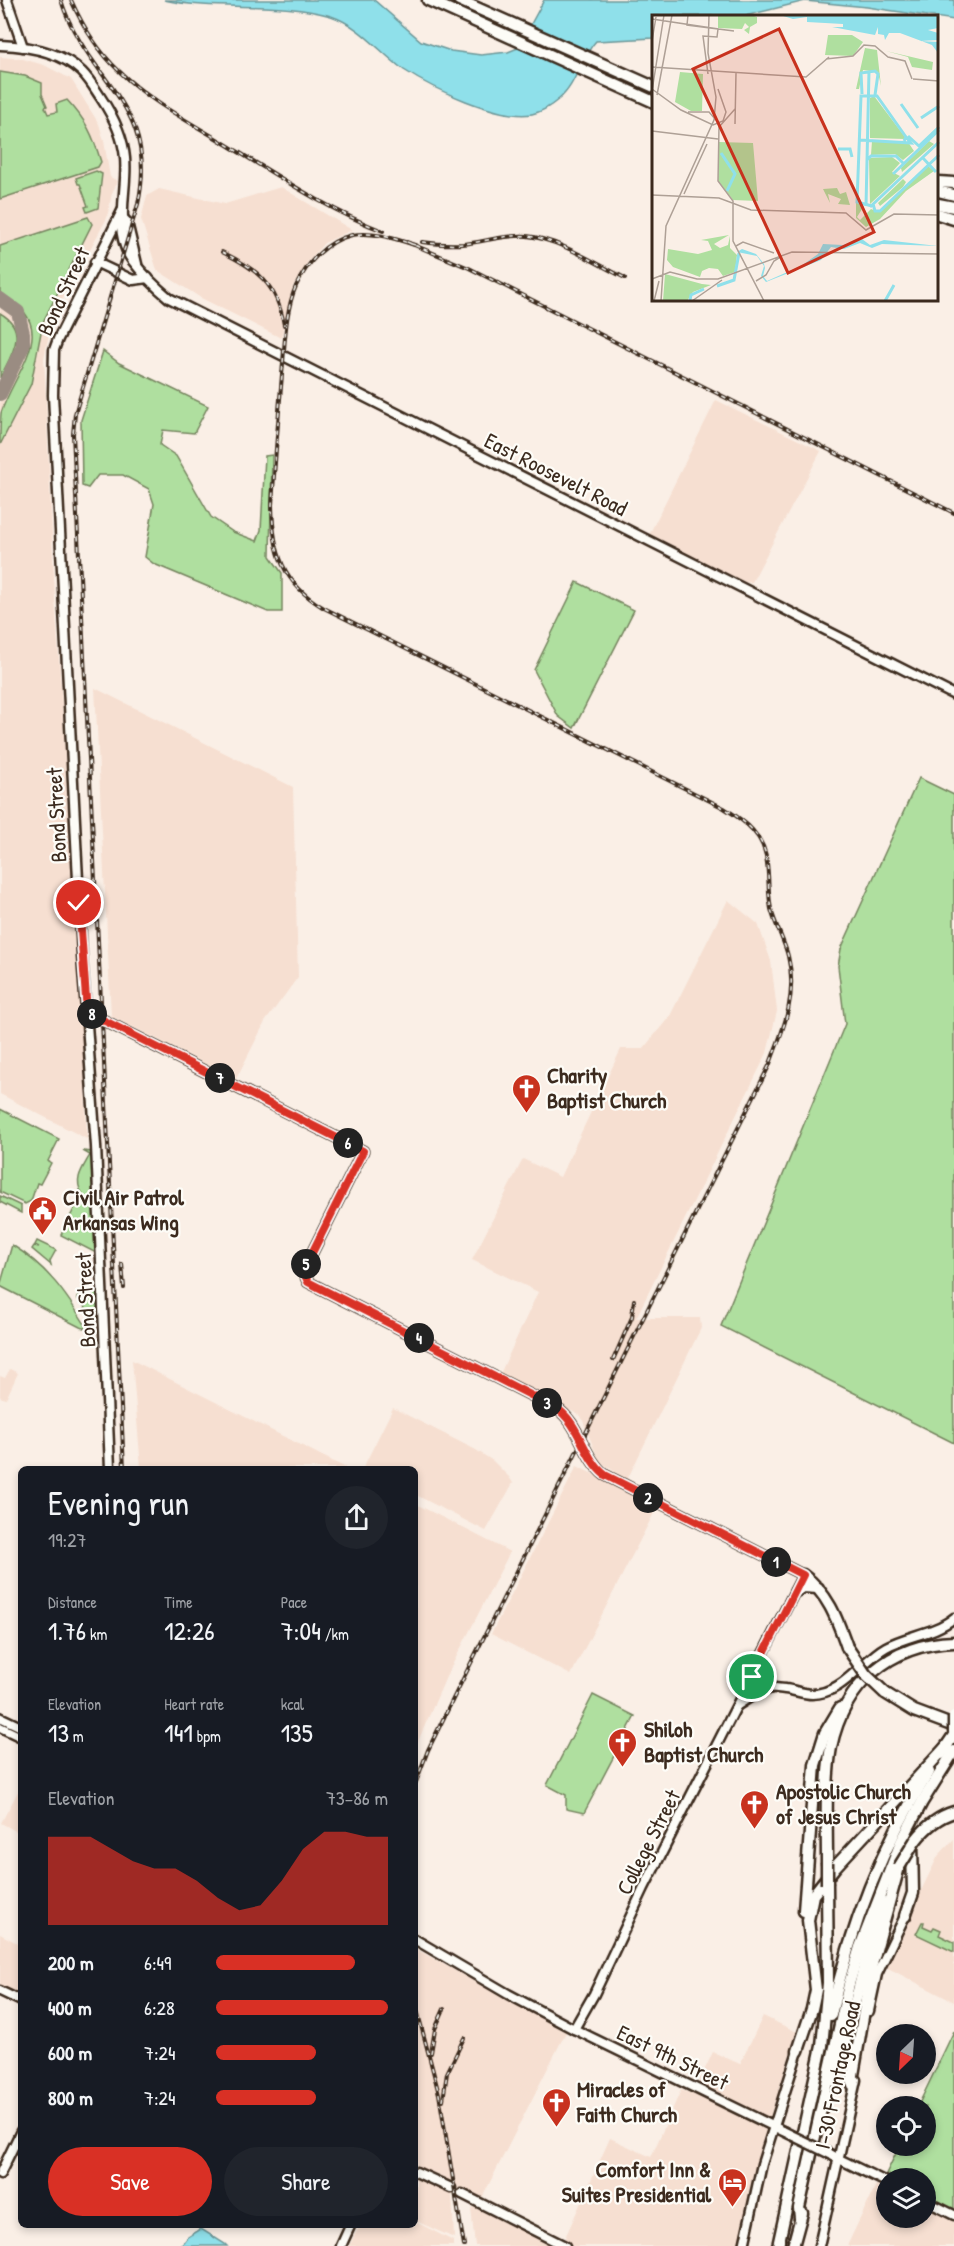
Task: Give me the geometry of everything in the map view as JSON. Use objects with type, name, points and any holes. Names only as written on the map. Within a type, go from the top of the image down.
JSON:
[{"type":"highway","points":[[428,0],[652,101]]},
{"type":"highway","points":[[459,0],[652,86]]},
{"type":"highway","points":[[939,182],[954,183]]},
{"type":"highway","points":[[939,191],[954,195]]},
{"type":"highway","points":[[939,204],[954,207]]},
{"type":"highway","points":[[939,214],[954,219]]},
{"type":"highway","points":[[803,1575],[818,1588],[830,1604],[847,1647],[866,1675],[885,1693],[902,1703],[954,1726]]},
{"type":"highway","points":[[796,1591],[803,1587],[818,1588]]},
{"type":"highway","points":[[778,2246],[822,2046],[828,1983],[827,1863],[830,1756],[835,1733],[848,1703],[870,1674],[887,1661],[918,1647],[954,1642]]},
{"type":"highway","points":[[813,1960],[805,1925],[804,1908],[815,1765],[820,1744],[829,1724],[840,1707],[848,1703]]},
{"type":"highway","points":[[905,1916],[913,1893],[913,1834],[949,1752],[954,1733],[954,1719],[928,1714]]},
{"type":"highway","points":[[822,2046],[827,2036],[844,1958],[872,1880],[899,1824],[949,1752]]},
{"type":"highway","points":[[798,2051],[814,1999],[816,1984],[809,1937],[808,1911],[817,1889],[949,1752]]},
{"type":"highway","points":[[800,2218],[799,2208],[849,1984],[860,1947],[901,1842],[949,1752]]},
{"type":"highway","points":[[794,2246],[870,1943],[899,1867],[915,1841],[923,1830],[954,1812]]},
{"type":"highway","points":[[853,2085],[872,1964],[899,1867]]},
{"type":"main road","points":[[7,0],[23,47]]},
{"type":"main road","name":"East Roosevelt Road","points":[[0,45],[50,53],[78,68],[108,108],[117,127],[124,151],[126,176],[123,215],[127,222],[137,264],[169,298],[954,695]]},
{"type":"main road","name":"Bond Street","points":[[110,1466],[96,1146],[81,946],[53,395],[54,350],[95,262],[123,215]]},
{"type":"main road","points":[[95,262],[133,280],[148,278]]},
{"type":"main road","points":[[87,1012],[363,1151],[306,1265],[305,1275],[308,1282],[556,1408],[566,1417],[593,1463],[605,1475],[803,1575]]},
{"type":"main road","name":"College Street","points":[[574,2029],[594,1994],[644,1888],[803,1575]]},
{"type":"main road","points":[[750,1681],[760,1686],[811,1694],[829,1691],[841,1684],[884,1648],[934,1629],[954,1618]]},
{"type":"main road","points":[[750,1681],[758,1692]]},
{"type":"main road","points":[[738,1706],[758,1692],[773,1688]]},
{"type":"main road","points":[[0,1717],[18,1726]]},
{"type":"main road","points":[[0,1727],[18,1736]]},
{"type":"main road","name":"I-30 Frontage Road","points":[[819,2246],[835,2157],[877,1974],[905,1916]]},
{"type":"main road","name":"East 9th Street","points":[[418,1941],[508,1994],[574,2029],[876,2177]]},
{"type":"main road","points":[[0,1991],[18,2000]]},
{"type":"main road","name":"I-30 Frontage Road","points":[[744,2246],[762,2164],[798,2051]]},
{"type":"main road","points":[[0,2174],[18,2138]]},
{"type":"main road","points":[[418,2173],[451,2188]]},
{"type":"main road","points":[[462,2194],[565,2246]]},
{"type":"main road","points":[[936,2206],[954,2215]]},
{"type":"main road","points":[[341,2246],[349,2228]]},
{"type":"shaded area","points":[[0,57],[23,59],[44,65],[71,79],[99,124],[110,177],[118,181],[112,193],[107,218],[52,319],[44,358],[55,598],[82,1008],[87,1139],[0,1094]]},
{"type":"shaded area","points":[[281,187],[352,230],[324,243],[308,262],[293,286],[281,338],[201,298],[157,270],[141,219],[147,196],[159,189],[225,204]]},
{"type":"shaded area","points":[[716,400],[821,451],[752,582],[744,583],[649,535]]},
{"type":"shaded area","points":[[95,688],[293,787],[298,977],[265,1022],[236,1079],[111,1016]]},
{"type":"shaded area","points":[[728,900],[758,924],[771,961],[777,1011],[767,1053],[636,1318],[700,1318],[701,1328],[627,1480],[599,1461],[581,1416],[500,1374],[538,1292],[472,1260],[523,1159],[560,1177],[621,1049],[643,1049],[670,1016]]},
{"type":"shaded area","points":[[132,1360],[342,1466],[141,1466]]},
{"type":"shaded area","points":[[10,1369],[18,1373],[6,1399],[0,1397],[0,1376],[5,1378]]},
{"type":"shaded area","points":[[393,1408],[476,1450],[493,1461],[513,1483],[486,1531],[418,1496],[418,1466],[364,1466]]},
{"type":"shaded area","points":[[577,1466],[657,1507],[571,1675],[491,1634]]},
{"type":"shaded area","points":[[418,1505],[510,1552],[446,1677],[418,1741]]},
{"type":"shaded area","points":[[18,1792],[18,1832],[1,1823]]},
{"type":"shaded area","points":[[954,1839],[954,2002],[884,1966],[938,1856]]},
{"type":"shaded area","points":[[0,1934],[18,1943],[18,1995],[0,1986]]},
{"type":"shaded area","points":[[418,1950],[566,2032],[481,2200],[418,2168],[418,1999],[420,1998]]},
{"type":"shaded area","points":[[763,2016],[797,2032],[771,2114],[740,2246],[475,2246],[471,2208],[494,2205],[564,2240],[610,2138],[651,2157],[681,2090],[693,2094],[713,2052],[740,2064]]},
{"type":"shaded area","points":[[418,2176],[452,2193],[454,2238],[418,2222]]},
{"type":"shaded area","points":[[876,2185],[876,2228],[936,2228],[936,2211],[954,2219],[954,2246],[847,2246]]},
{"type":"shaded area","points":[[418,2223],[453,2241],[453,2246],[349,2246],[358,2228],[418,2228]]},
{"type":"green space","points":[[0,72],[25,76],[42,83],[42,94],[48,114],[57,112],[56,104],[67,100],[84,121],[92,136],[101,162],[98,167],[0,199]]},
{"type":"green space","points":[[96,171],[102,174],[98,208],[87,212],[85,207],[88,206],[76,178]]},
{"type":"green space","points":[[88,217],[92,224],[43,322],[31,384],[0,445],[1,413],[30,349],[32,334],[29,320],[19,306],[0,294],[0,246]]},
{"type":"green space","points":[[0,313],[9,320],[16,335],[13,352],[0,378]]},
{"type":"green space","points":[[103,351],[119,363],[208,406],[194,433],[163,430],[160,445],[176,456],[211,517],[233,532],[257,541],[261,530],[265,456],[272,455],[270,556],[282,573],[282,612],[268,612],[154,564],[145,557],[154,504],[149,489],[123,475],[98,475],[88,488],[82,486],[81,420]]},
{"type":"green space","points":[[577,582],[634,610],[574,728],[558,716],[534,670]]},
{"type":"green space","points":[[919,778],[954,795],[954,1443],[721,1326],[845,1024],[838,966],[841,949]]},
{"type":"green space","points":[[0,1109],[59,1139],[48,1161],[51,1163],[40,1184],[37,1183],[31,1201],[25,1204],[0,1192]]},
{"type":"green space","points":[[83,1151],[93,1152],[98,1254],[61,1235],[82,1193],[78,1183],[82,1169],[90,1155]]},
{"type":"green space","points":[[0,1196],[21,1206],[21,1213],[0,1202]]},
{"type":"green space","points":[[37,1241],[56,1250],[50,1261],[51,1265],[32,1249],[34,1246],[39,1247],[35,1245]]},
{"type":"green space","points":[[12,1245],[25,1253],[46,1272],[72,1304],[88,1329],[0,1286]]},
{"type":"green space","points":[[95,1292],[98,1309],[92,1315],[77,1298],[82,1293]]},
{"type":"green space","points":[[593,1695],[635,1716],[584,1813],[566,1809],[566,1795],[547,1785]]},
{"type":"green space","points":[[924,1922],[923,1926],[932,1930],[934,1927],[941,1930],[939,1935],[954,1942],[954,1952],[916,1934]]},
{"type":"green space","points":[[954,2031],[954,2210],[936,2200],[936,2168],[889,2168],[895,2156],[936,2156],[936,2096],[923,2096],[929,2084],[936,2084],[936,2068]]},
{"type":"water","points":[[164,0],[374,0],[421,41],[451,51],[481,55],[508,52],[518,48],[544,0],[954,0],[954,20],[939,18],[939,15],[921,15],[805,1],[749,15],[652,15],[652,38],[596,41],[570,86],[559,99],[539,112],[518,115],[466,101],[431,85],[404,70],[352,26],[331,16],[290,8]]},
{"type":"water","points":[[201,2229],[227,2246],[181,2246],[188,2237]]},
{"type":"taxiway","points":[[0,299],[18,312],[23,333],[23,346],[0,394]]},
{"type":"railway","points":[[61,0],[72,28],[130,117],[139,141],[142,170],[138,204],[75,414],[73,434],[124,1466]]},
{"type":"railway","points":[[71,0],[86,29],[104,55],[143,92],[301,190],[383,231]]},
{"type":"railway","points":[[415,245],[368,234],[343,238],[318,254],[296,286],[290,304],[285,334],[272,505],[278,552],[289,577],[298,588],[324,608],[724,808],[739,818],[753,830],[765,853],[771,909],[791,971],[788,1013],[769,1066],[456,1693],[428,1750],[418,1777]]},
{"type":"railway","points":[[422,242],[458,244],[511,236],[539,238],[577,253],[625,278]]},
{"type":"railway","points":[[407,242],[469,268],[954,513]]},
{"type":"railway","points":[[222,252],[255,272],[271,288],[281,311],[284,325]]},
{"type":"railway","points":[[122,1264],[124,1288]]},
{"type":"railway","points":[[613,1360],[632,1317],[634,1300]]},
{"type":"railway","points":[[431,2053],[435,2029],[444,2009]]},
{"type":"railway","points":[[418,2014],[439,2094],[464,2246]]},
{"type":"railway","points":[[443,2100],[447,2073],[464,2038]]},
{"type":"place","name":"Charity Baptist Church","points":[[526,1114]]},
{"type":"place","name":"Civil Air Patrol Arkansas Wing","points":[[42,1236]]},
{"type":"place","name":"Shiloh Baptist Church","points":[[623,1768]]},
{"type":"place","name":"Apostolic Church of Jesus Christ","points":[[755,1830]]},
{"type":"place","name":"Miracles of Faith Church","points":[[556,2128]]},
{"type":"place","name":"Comfort Inn & Suites Presidential","points":[[732,2208]]},
{"type":"route","points":[[79,903],[87,1012],[363,1151],[306,1265],[305,1275],[308,1282],[556,1408],[566,1417],[593,1463],[605,1475],[803,1575],[752,1677]]}]
